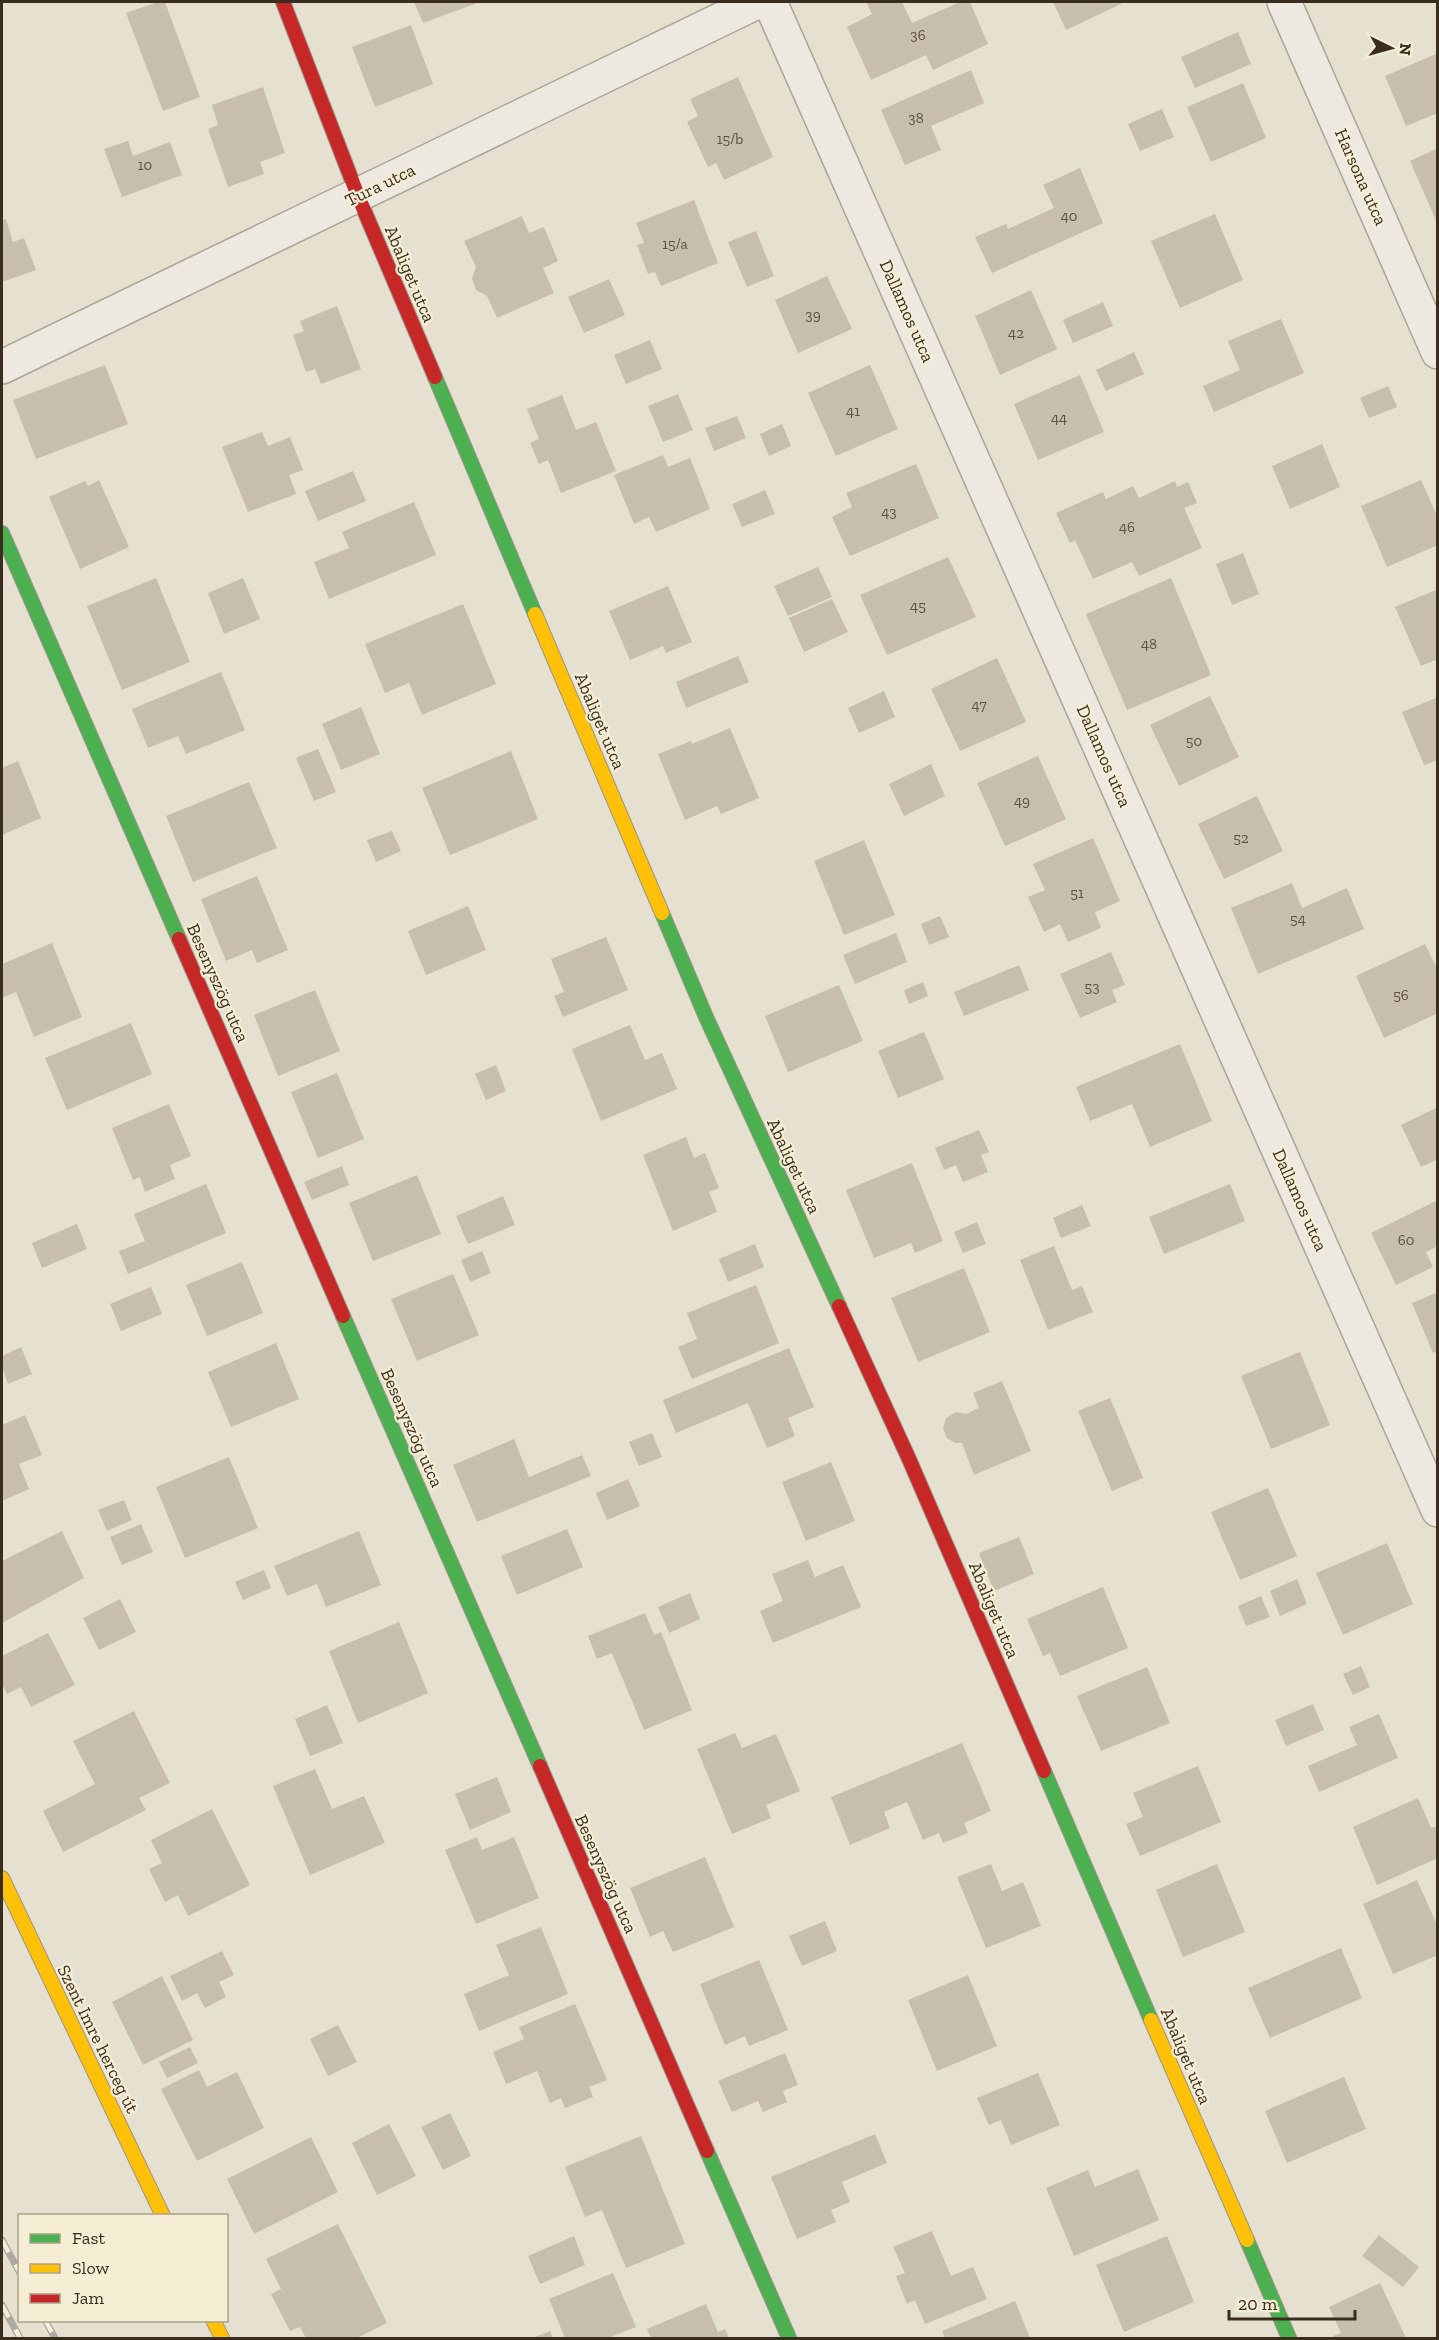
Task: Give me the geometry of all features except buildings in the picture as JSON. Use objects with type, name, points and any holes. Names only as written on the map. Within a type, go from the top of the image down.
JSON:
[{"type":"street","name":"Abaliget utca","points":[[283,2],[358,196],[706,1017],[909,1459],[1289,2338]]},
{"type":"street","name":"Tura utca","points":[[2,367],[757,2]]},
{"type":"street","name":"Dallamos utca","points":[[770,2],[1437,1510]]},
{"type":"street","name":"Harsona utca","points":[[1284,2],[1437,352]]},
{"type":"street","name":"Besenyszög utca","points":[[2,532],[789,2338]]},
{"type":"street","name":"Szent Imre herceg út","points":[[2,1878],[162,2214]]},
{"type":"street","points":[[214,2322],[222,2338]]},
{"type":"railway","points":[[2,2240],[18,2269]]},
{"type":"railway","points":[[2,2305],[20,2338]]},
{"type":"railway","points":[[46,2322],[55,2338]]},
{"type":"traffic: fast","points":[[435,377],[535,614]]},
{"type":"traffic: fast","points":[[2,533],[179,939]]},
{"type":"traffic: fast","points":[[662,913],[706,1017],[839,1306]]},
{"type":"traffic: fast","points":[[343,1316],[540,1766]]},
{"type":"traffic: fast","points":[[1044,1771],[1151,2020]]},
{"type":"traffic: fast","points":[[707,2151],[789,2338]]},
{"type":"traffic: fast","points":[[1247,2240],[1289,2338]]},
{"type":"traffic: slow","points":[[535,614],[662,913]]},
{"type":"traffic: slow","points":[[2,1878],[162,2214]]},
{"type":"traffic: slow","points":[[1151,2020],[1247,2240]]},
{"type":"traffic: slow","points":[[214,2322],[222,2338]]},
{"type":"traffic: jam","points":[[283,2],[358,196],[435,377]]},
{"type":"traffic: jam","points":[[179,939],[343,1316]]},
{"type":"traffic: jam","points":[[839,1306],[909,1459],[1044,1771]]},
{"type":"traffic: jam","points":[[540,1766],[707,2151]]}]
